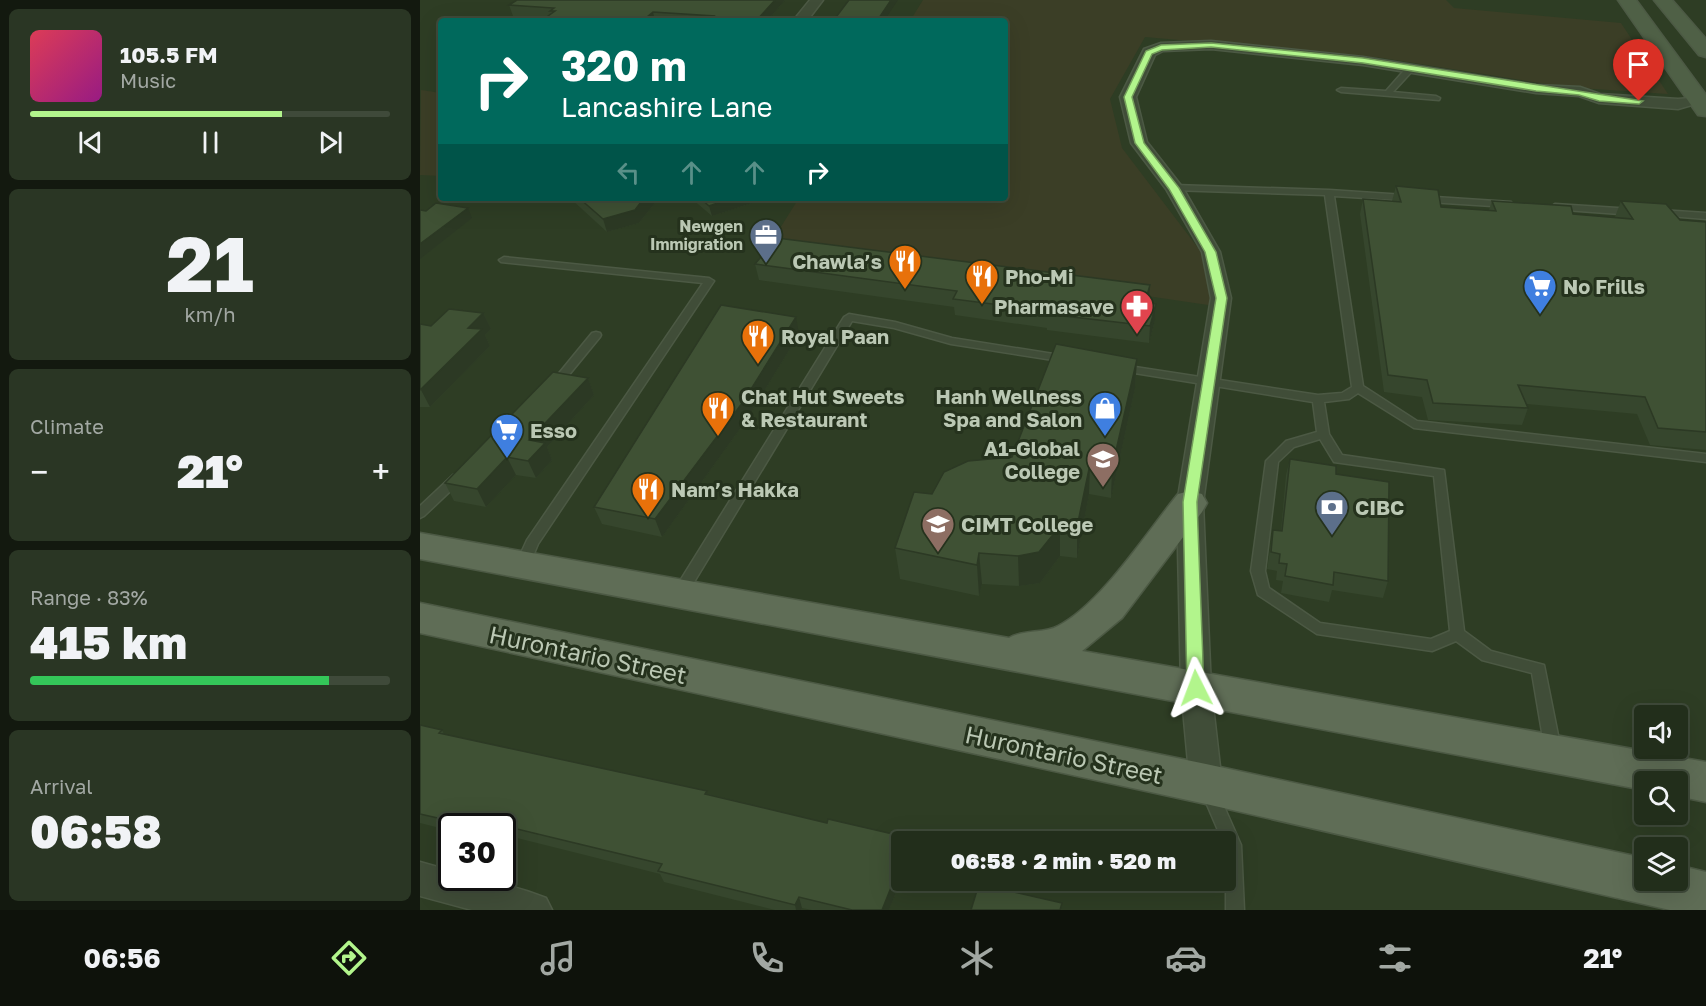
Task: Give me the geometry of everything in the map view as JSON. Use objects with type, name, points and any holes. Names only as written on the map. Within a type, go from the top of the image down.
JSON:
[{"type":"main road","points":[[1627,0],[1704,104]]},
{"type":"main road","points":[[1663,0],[1706,51]]},
{"type":"main road","points":[[1002,651],[1067,641],[1108,608],[1190,502]]},
{"type":"main road","points":[[420,546],[1553,752],[1706,782]]},
{"type":"main road","name":"Hurontario Street","points":[[420,618],[1206,784],[1706,895]]},
{"type":"street","points":[[802,18],[817,0]]},
{"type":"street","points":[[1206,784],[1196,688],[1190,502],[1221,298],[1210,252],[1174,188],[1139,143],[1128,97],[1140,67],[1151,51],[1182,45],[1211,45],[1363,61],[1536,88],[1580,92],[1599,98],[1704,104]]},
{"type":"street","points":[[420,879],[534,910]]},
{"type":"lane","points":[[1389,92],[1411,68]]},
{"type":"lane","points":[[1341,90],[1389,92],[1436,98]]},
{"type":"lane","points":[[1174,188],[1329,193],[1515,204]]},
{"type":"lane","points":[[1329,193],[1358,388],[1414,424],[1706,458]]},
{"type":"lane","points":[[1548,207],[1706,216]]},
{"type":"lane","points":[[504,260],[709,281],[532,543],[523,564]]},
{"type":"lane","points":[[680,593],[849,317],[895,325],[951,341],[1079,361]]},
{"type":"lane","points":[[544,396],[596,335]]},
{"type":"lane","points":[[1113,366],[1318,399],[1345,396],[1358,388]]},
{"type":"lane","points":[[1318,399],[1323,434],[1338,459],[1440,473],[1457,634],[1487,656],[1539,669],[1553,752]]},
{"type":"lane","points":[[1323,434],[1290,444],[1272,461],[1258,572],[1263,591],[1317,628],[1432,645],[1457,634]]},
{"type":"lane","points":[[420,513],[470,466]]},
{"type":"lane","points":[[1206,784],[1233,845],[1235,910]]},
{"type":"green space","points":[[923,0],[1446,0],[1454,8],[1621,23],[1668,94],[1565,87],[1382,58],[1145,37],[1110,99],[1122,148],[1208,261],[1215,306],[772,241],[797,201],[1008,201],[1008,18],[912,18]]},
{"type":"green space","points":[[421,90],[438,93],[438,176],[420,175]]},
{"type":"building","points":[[517,0],[775,0],[759,18],[712,18],[714,16],[653,12],[646,18],[545,18],[555,11],[550,11],[554,8],[509,5]]},
{"type":"building","points":[[849,0],[891,0],[879,18],[835,18]]},
{"type":"building","name":"No Frills","points":[[1396,186],[1438,190],[1441,207],[1496,211],[1492,201],[1571,206],[1573,214],[1633,219],[1621,201],[1666,204],[1680,220],[1706,222],[1706,432],[1658,428],[1645,397],[1518,385],[1528,408],[1433,403],[1427,380],[1388,375],[1363,199],[1401,202]]},
{"type":"building","points":[[582,201],[642,201],[635,210],[603,219]]},
{"type":"building","points":[[703,201],[723,201],[709,206]]},
{"type":"building","points":[[436,203],[468,208],[420,244],[420,210],[426,211]]},
{"type":"building","points":[[777,238],[1150,285],[1145,302],[1156,304],[1150,326],[1047,314],[1048,311],[953,299],[957,291],[755,264]]},
{"type":"building","points":[[721,305],[796,317],[743,402],[655,519],[594,507]]},
{"type":"building","points":[[449,309],[483,313],[468,328],[482,329],[420,390],[420,324],[431,326]]},
{"type":"building","points":[[1056,344],[1137,359],[1112,468],[1090,464],[1077,527],[1060,526],[1039,552],[1018,556],[979,553],[977,565],[895,548],[914,492],[932,494],[944,472],[968,461],[1012,457]]},
{"type":"building","points":[[553,372],[588,378],[529,440],[545,443],[528,461],[507,457],[477,489],[445,483]]},
{"type":"building","points":[[1290,459],[1336,466],[1336,474],[1389,482],[1388,581],[1334,572],[1333,585],[1285,576],[1287,564],[1279,563],[1280,554],[1271,552],[1273,530],[1282,531]]},
{"type":"building","points":[[420,725],[442,730],[439,733],[707,791],[705,794],[827,823],[828,819],[891,834],[891,888],[882,910],[852,910],[799,897],[795,905],[658,871],[662,864],[516,829],[516,813],[438,813],[438,818],[420,814]]},
{"type":"building","points":[[977,891],[1010,891],[1062,903],[1060,910],[971,910]]},
{"type":"place","name":"Newgen Immigration","points":[[766,264]]},
{"type":"place","name":"Chawla’s","points":[[905,290]]},
{"type":"place","name":"Pho-Mi","points":[[982,305]]},
{"type":"place","name":"No Frills","points":[[1540,315]]},
{"type":"place","name":"Pharmasave","points":[[1137,335]]},
{"type":"place","name":"Royal Paan","points":[[758,365]]},
{"type":"place","name":"Chat Hut Sweets & Restaurant","points":[[718,437]]},
{"type":"place","name":"Hanh Wellness Spa and Salon","points":[[1105,437]]},
{"type":"place","name":"Esso","points":[[507,459]]},
{"type":"place","name":"A1-Global College","points":[[1103,488]]},
{"type":"place","name":"Nam’s Hakka","points":[[648,518]]},
{"type":"place","name":"CIBC","points":[[1332,536]]},
{"type":"place","name":"CIMT College","points":[[938,553]]},
{"type":"route","points":[[1196,688],[1190,502],[1221,298],[1210,252],[1174,188],[1139,143],[1128,97],[1140,67],[1149,52],[1161,47],[1211,45],[1363,61],[1536,88],[1580,92],[1599,98],[1639,101]]}]
